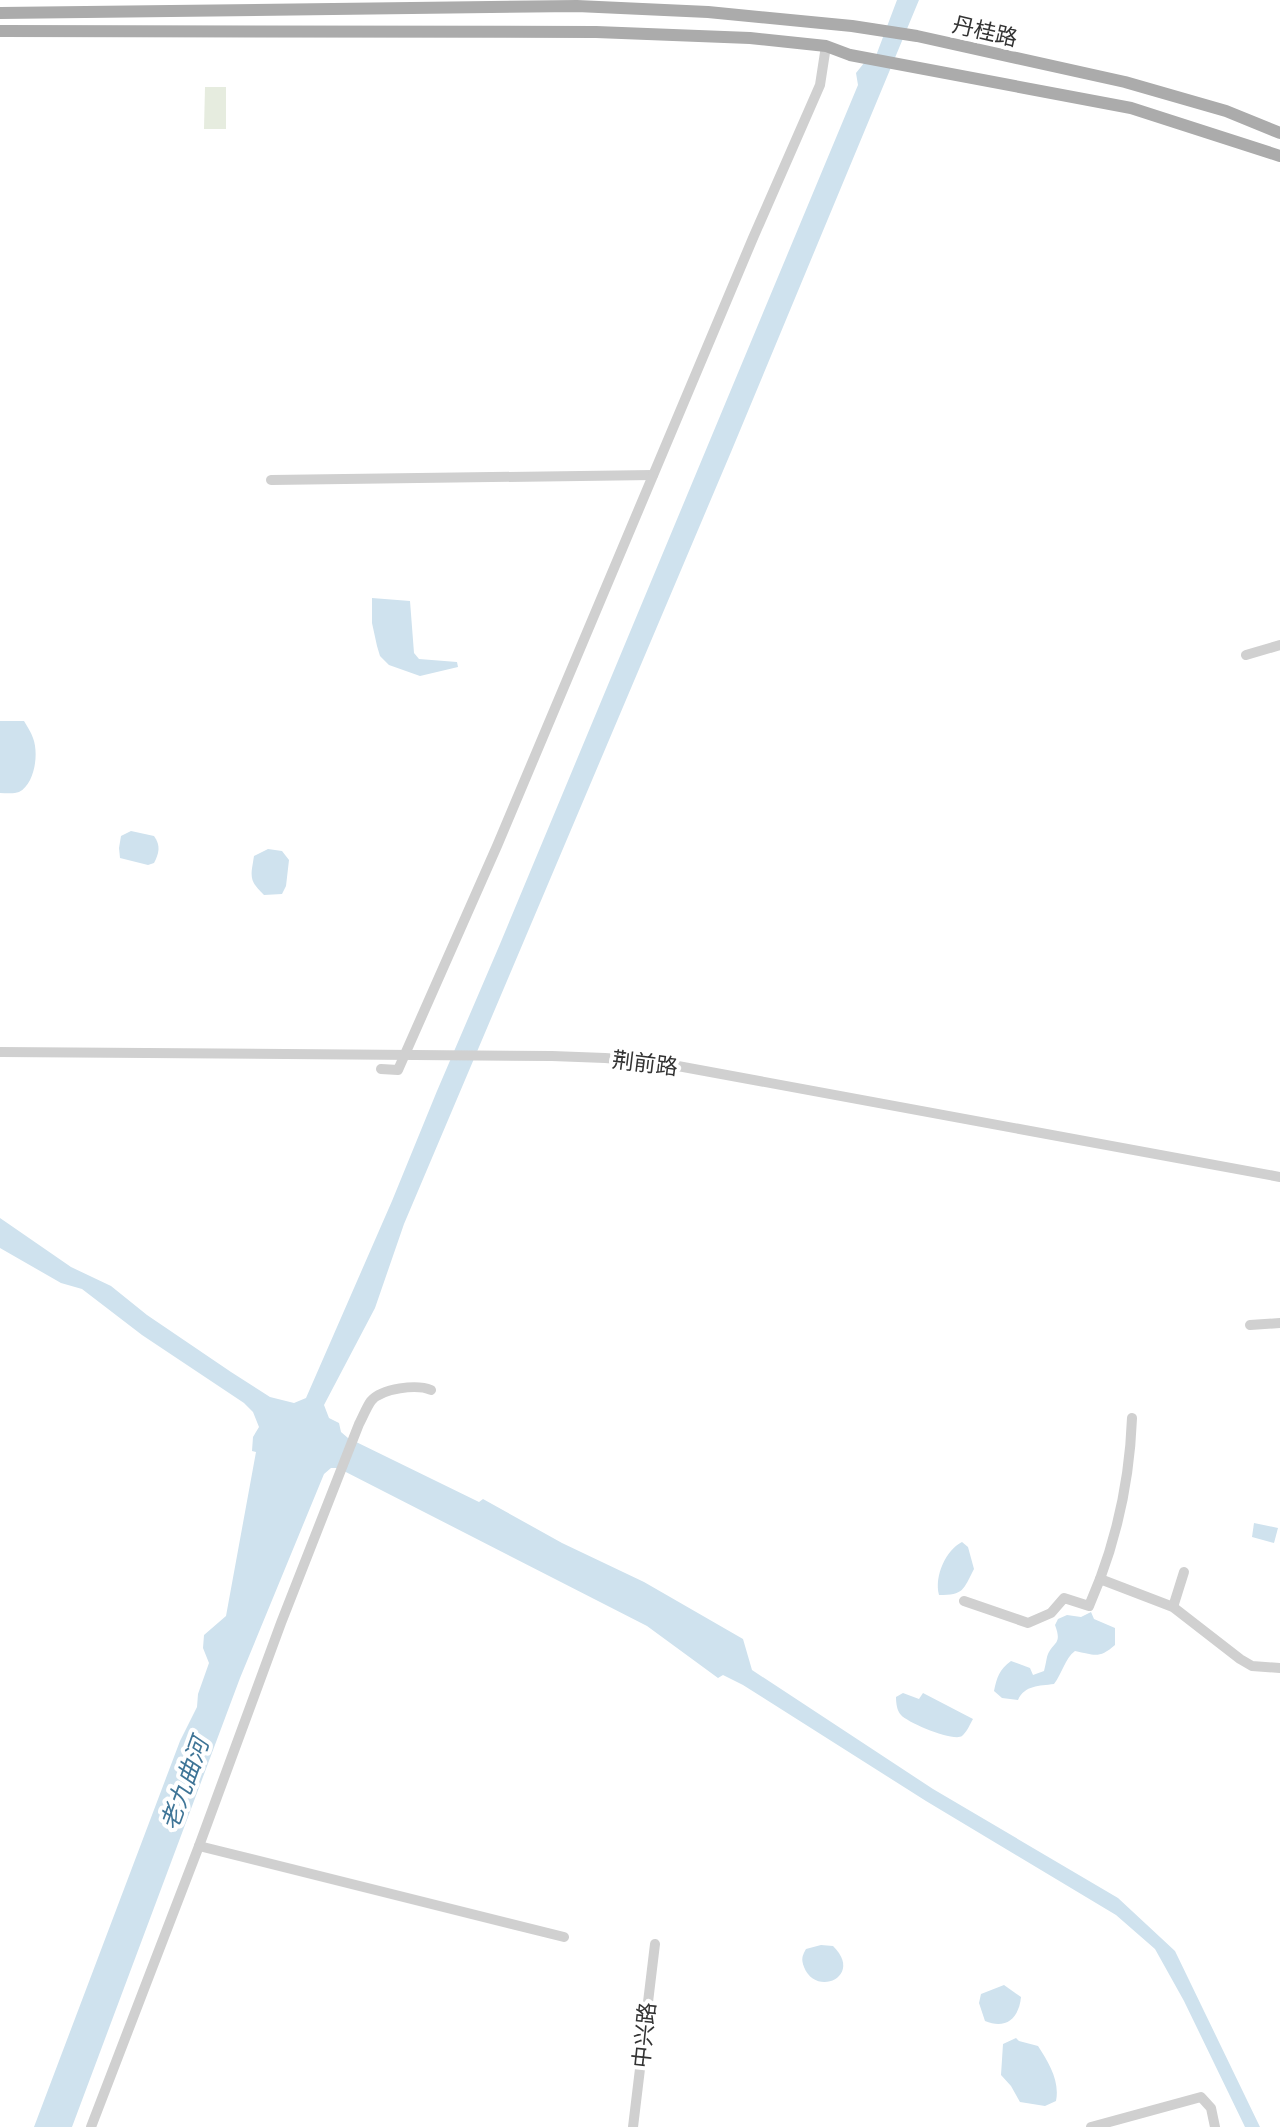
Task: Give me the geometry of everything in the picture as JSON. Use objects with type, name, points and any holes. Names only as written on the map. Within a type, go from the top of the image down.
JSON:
[{"type":"main road","name":"丹桂路","points":[[0,13],[602,4],[708,12],[852,26],[917,36],[1125,82],[1226,111],[1280,133]]},
{"type":"main road","points":[[0,31],[596,32],[750,38],[826,46],[850,55],[1131,108],[1280,156]]},
{"type":"street","points":[[381,1069],[398,1070],[497,846],[820,85],[826,46]]},
{"type":"street","points":[[271,480],[653,475]]},
{"type":"street","points":[[1246,655],[1280,645]]},
{"type":"street","name":"荆前路","points":[[0,1052],[552,1056],[656,1062],[1280,1177]]},
{"type":"street","points":[[1250,1325],[1280,1323]]},
{"type":"street","points":[[91,2127],[354,1437],[372,1400],[382,1392],[421,1386],[431,1390]]},
{"type":"street","points":[[964,1601],[1028,1623],[1051,1613],[1064,1598],[1089,1606],[1113,1543],[1131,1452],[1132,1418]]},
{"type":"street","points":[[1173,1607],[1184,1572]]},
{"type":"street","points":[[1100,1579],[1173,1607],[1252,1666],[1280,1668]]},
{"type":"street","points":[[199,1846],[564,1937]]},
{"type":"street","name":"中兴路","points":[[633,2127],[655,1944]]},
{"type":"street","points":[[1091,2127],[1201,2097],[1211,2108],[1215,2127]]},
{"type":"shaded area","points":[[205,87],[226,87],[226,129],[204,129]]},
{"type":"water","name":"老九曲河","points":[[897,0],[919,0],[404,1224],[375,1308],[324,1405],[329,1418],[339,1423],[341,1432],[348,1438],[479,1502],[483,1499],[562,1543],[644,1582],[743,1639],[752,1670],[933,1789],[1118,1898],[1175,1951],[1260,2127],[1245,2127],[1184,2001],[1155,1949],[1116,1915],[926,1801],[743,1685],[723,1675],[718,1678],[647,1626],[338,1468],[331,1468],[324,1474],[240,1678],[72,2127],[34,2127],[180,1741],[197,1707],[198,1694],[209,1663],[203,1648],[204,1635],[226,1616],[256,1452],[252,1451],[253,1437],[259,1427],[253,1412],[244,1403],[142,1335],[82,1289],[61,1283],[0,1248],[0,1218],[71,1267],[111,1286],[147,1315],[270,1397],[294,1403],[306,1398],[392,1201],[858,85],[856,73],[864,63],[874,61]]},
{"type":"water","points":[[372,598],[410,601],[414,653],[419,659],[457,662],[458,667],[420,676],[389,665],[380,656],[377,646],[372,623]]},
{"type":"water","points":[[0,721],[24,721],[35,744],[32,775],[17,793],[0,793]]},
{"type":"water","points":[[131,831],[154,836],[158,850],[154,863],[148,865],[120,858],[121,836]]},
{"type":"water","points":[[268,849],[282,851],[289,860],[282,894],[264,895],[253,881],[254,856]]},
{"type":"water","points":[[1254,1523],[1278,1528],[1274,1543],[1252,1537]]},
{"type":"water","points":[[962,1542],[968,1547],[974,1569],[962,1590],[939,1595],[938,1580],[943,1564],[951,1551]]},
{"type":"water","points":[[1091,1612],[1094,1619],[1115,1628],[1115,1645],[1096,1655],[1075,1651],[1054,1684],[1029,1689],[1018,1700],[1002,1698],[994,1691],[999,1674],[1011,1661],[1030,1668],[1033,1675],[1044,1671],[1049,1652],[1057,1640],[1055,1625],[1058,1619],[1067,1615],[1081,1617]]},
{"type":"water","points":[[903,1693],[919,1699],[923,1693],[973,1719],[962,1736],[931,1731],[900,1713],[896,1697]]},
{"type":"water","points":[[833,1946],[843,1966],[841,1974],[827,1982],[810,1976],[802,1962],[806,1949]]},
{"type":"water","points":[[1004,1985],[1021,1997],[1017,2011],[1005,2023],[985,2021],[979,2003],[981,1994]]},
{"type":"water","points":[[1016,2038],[1038,2046],[1042,2052],[1055,2079],[1056,2101],[1045,2106],[1020,2102],[1001,2075],[1003,2044]]}]
